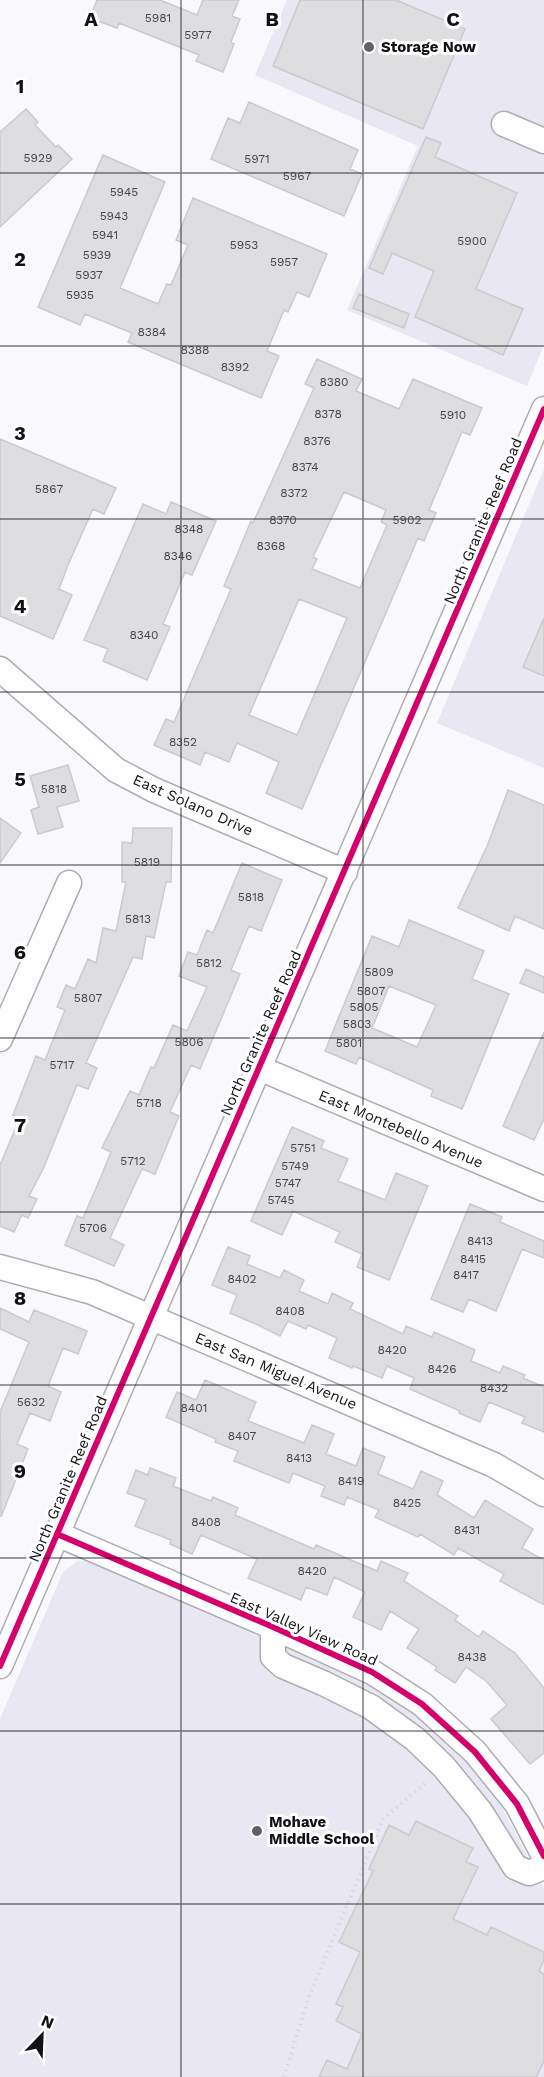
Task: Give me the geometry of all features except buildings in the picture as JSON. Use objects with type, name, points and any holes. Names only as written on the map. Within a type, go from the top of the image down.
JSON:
[{"type":"street","points":[[544,126],[507,117],[544,141]]},
{"type":"street","name":"North Granite Reef Road","points":[[0,1666],[544,409]]},
{"type":"street","name":"East Solano Drive","points":[[0,669],[116,770],[154,790],[345,872]]},
{"type":"street","points":[[2,1027],[69,883]]},
{"type":"street","name":"East Montebello Avenue","points":[[259,1068],[544,1189]]},
{"type":"street","name":"East San Miguel Avenue","points":[[0,1267],[92,1292],[494,1465],[544,1494]]},
{"type":"street","name":"East Valley View Road","points":[[57,1534],[372,1672],[422,1704],[475,1752],[517,1804],[544,1856]]},
{"type":"street","points":[[273,1627],[273,1657],[283,1666],[371,1707],[415,1739],[444,1767],[480,1811],[515,1867],[529,1873],[544,1867]]},
{"type":"path","points":[[284,2077],[308,1999],[383,1819],[434,1776]]},
{"type":"shaded area","points":[[287,0],[544,0],[544,345],[527,386],[347,310],[418,146],[255,75]]},
{"type":"shaded area","points":[[544,469],[544,768],[437,723]]},
{"type":"shaded area","name":"Mohave Middle School","points":[[78,1561],[86,1561],[366,1683],[416,1715],[467,1762],[503,1809],[544,1888],[544,2077],[0,2077],[0,1719],[63,1572]]},
{"type":"cycle path","points":[[0,1666],[544,409]]},
{"type":"cycle path","points":[[57,1534],[372,1672],[422,1704],[475,1752],[517,1804],[544,1856]]},
{"type":"place","name":"Storage Now","points":[[369,47]]},
{"type":"place","name":"Mohave Middle School","points":[[257,1831]]}]
